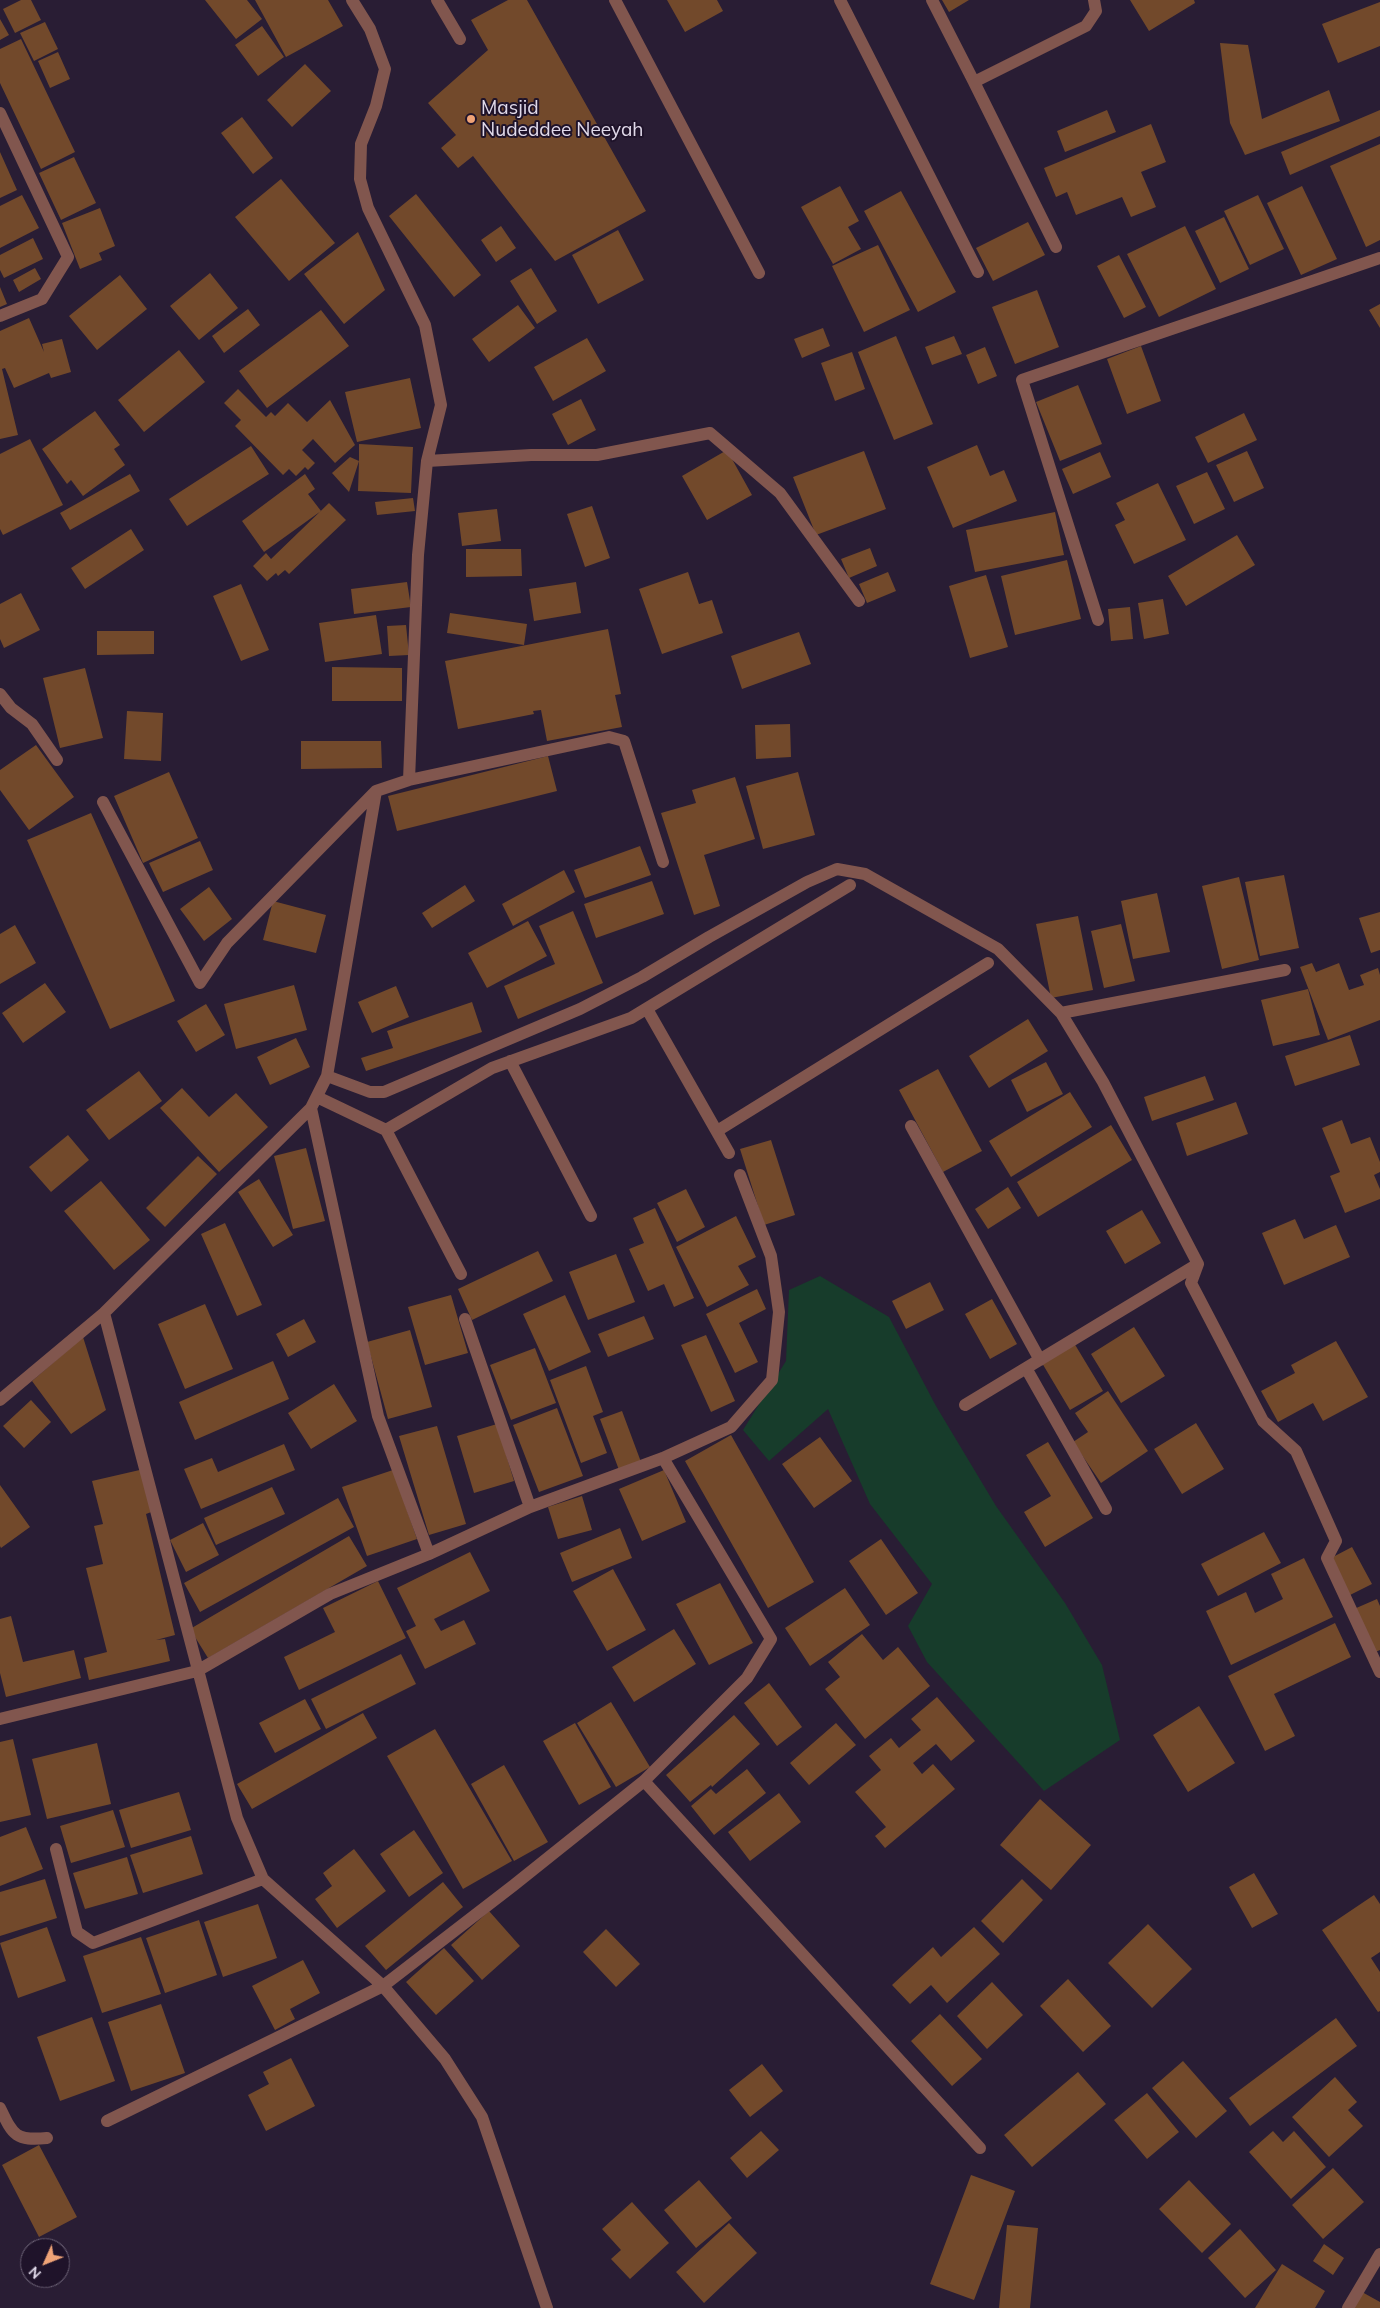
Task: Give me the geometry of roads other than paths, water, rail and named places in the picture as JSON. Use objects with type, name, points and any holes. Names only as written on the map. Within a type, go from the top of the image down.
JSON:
[{"type":"street","points":[[352,0],[370,29],[385,70],[376,106],[361,144],[360,179],[368,208],[425,325],[441,405],[427,461],[418,555],[409,780]]},
{"type":"street","points":[[437,0],[460,40]]},
{"type":"street","points":[[614,0],[759,274]]},
{"type":"street","points":[[840,0],[978,272]]},
{"type":"street","points":[[932,0],[1056,247]]},
{"type":"street","points":[[974,82],[1086,26],[1096,11],[1094,0]]},
{"type":"street","points":[[0,114],[68,257],[42,299],[0,316]]},
{"type":"street","points":[[1098,620],[1022,380],[1380,258]]},
{"type":"street","points":[[427,461],[531,455],[597,455],[710,433],[780,493],[859,601]]},
{"type":"street","points":[[0,694],[11,708],[32,724],[57,760]]},
{"type":"street","points":[[103,802],[200,983],[228,942],[376,791],[409,780],[609,736],[624,741],[663,862]]},
{"type":"street","points":[[0,1400],[104,1313],[314,1103],[327,1076],[376,791]]},
{"type":"street","points":[[327,1076],[370,1092],[384,1092],[580,1009],[642,977],[708,937],[807,882],[837,869],[864,874],[998,949],[1060,1013],[1103,1082],[1198,1264],[1191,1282],[1263,1422],[1296,1451],[1336,1541],[1327,1558],[1380,1672]]},
{"type":"street","points":[[386,1130],[492,1068],[631,1018],[850,885]]},
{"type":"street","points":[[717,1131],[988,964]]},
{"type":"street","points":[[1060,1013],[1285,970]]},
{"type":"street","points":[[647,1008],[729,1153]]},
{"type":"street","points":[[510,1061],[591,1216]]},
{"type":"street","points":[[314,1103],[386,1130],[461,1274]]},
{"type":"street","points":[[314,1103],[378,1416],[429,1554]]},
{"type":"street","points":[[911,1126],[1040,1360]]},
{"type":"street","points":[[0,1719],[197,1670],[330,1594],[429,1554],[530,1507],[663,1458],[731,1427],[772,1380],[779,1312],[771,1256],[740,1175]]},
{"type":"street","points":[[965,1405],[1198,1264]]},
{"type":"street","points":[[104,1313],[237,1818],[263,1879],[383,1986],[445,2059],[482,2117],[547,2308]]},
{"type":"street","points":[[465,1319],[530,1507]]},
{"type":"street","points":[[1026,1368],[1106,1509]]},
{"type":"street","points":[[108,2121],[383,1986],[644,1781],[747,1678],[771,1639],[663,1458]]},
{"type":"street","points":[[644,1781],[980,2148]]},
{"type":"street","points":[[56,1849],[77,1932],[93,1943],[263,1879]]},
{"type":"street","points":[[0,2108],[11,2131],[19,2137],[32,2140],[47,2138]]},
{"type":"street","points":[[1348,2308],[1380,2254]]},
{"type":"place","name":"Masjid Nudeddee Neeyah","points":[[471,119]]}]
